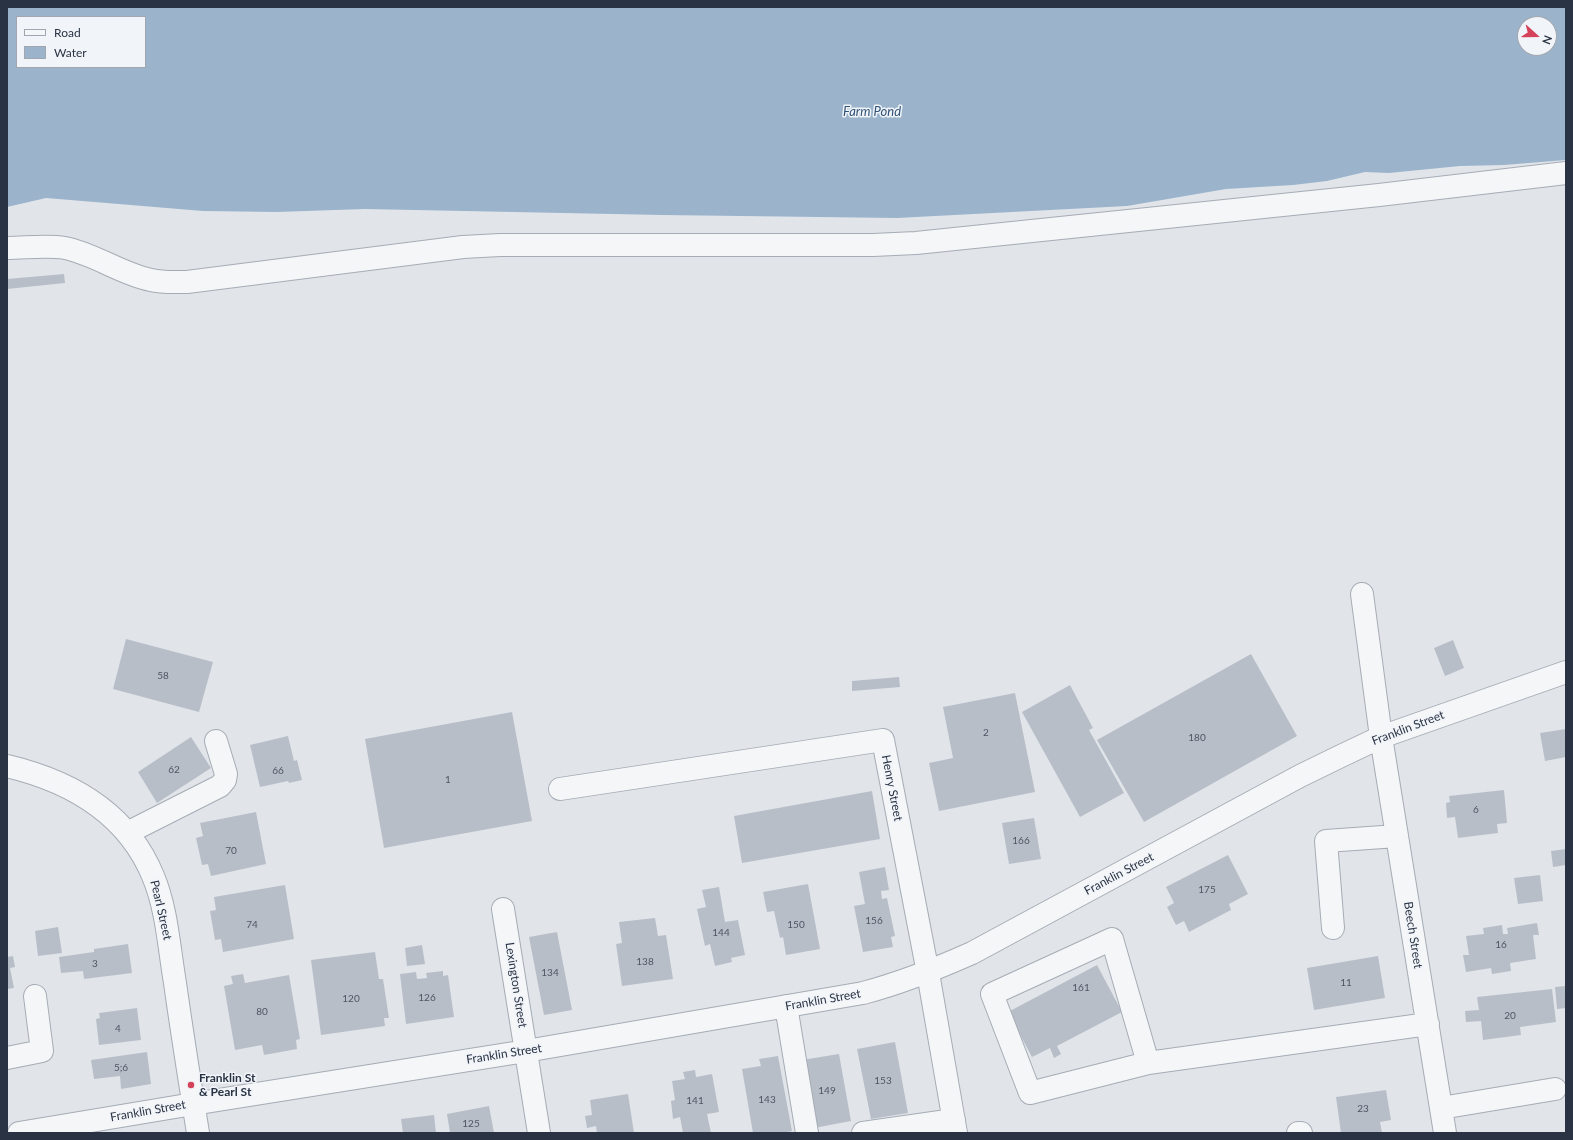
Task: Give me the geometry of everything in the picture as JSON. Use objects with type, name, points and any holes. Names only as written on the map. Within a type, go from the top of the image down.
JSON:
[{"type":"street","points":[[7,248],[65,248],[134,275],[151,280],[187,282],[463,247],[542,245],[873,245],[939,241],[1378,195],[1566,173]]},
{"type":"street","name":"Beech Street","points":[[1362,594],[1381,737],[1445,1133]]},
{"type":"street","name":"Franklin Street","points":[[19,1133],[526,1051],[863,993],[898,983],[928,973],[979,949],[1300,776],[1381,737],[1566,672]]},
{"type":"street","name":"Henry Street","points":[[560,789],[883,740],[928,973],[955,1127]]},
{"type":"street","points":[[127,833],[220,786],[225,780],[226,774],[216,741]]},
{"type":"street","name":"Pearl Street","points":[[7,766],[34,772],[67,786],[96,804],[121,825],[141,851],[154,877],[164,913],[198,1133]]},
{"type":"street","points":[[1333,928],[1326,841],[1397,836]]},
{"type":"street","name":"Lexington Street","points":[[503,909],[540,1133]]},
{"type":"street","points":[[1148,1063],[1112,939],[992,994],[1030,1093],[1148,1063],[1428,1024]]},
{"type":"street","points":[[7,1058],[42,1051],[35,996]]},
{"type":"street","points":[[786,1006],[806,1133]]},
{"type":"street","points":[[1441,1108],[1555,1089]]},
{"type":"street","points":[[863,1133],[955,1127]]},
{"type":"water","name":"Farm Pond","points":[[7,7],[1566,7],[1566,160],[1504,165],[1460,166],[1389,173],[1365,172],[1327,181],[1293,185],[1226,189],[1127,206],[897,218],[365,209],[276,212],[203,211],[46,198],[7,207]]},
{"type":"building","points":[[64,274],[65,283],[7,289],[7,279]]},
{"type":"building","points":[[126,639],[213,662],[199,712],[113,689]]},
{"type":"building","points":[[1453,640],[1464,668],[1445,676],[1434,648]]},
{"type":"building","points":[[1251,654],[1297,736],[1144,822],[1097,740]]},
{"type":"building","points":[[899,677],[900,687],[852,691],[852,681]]},
{"type":"building","points":[[1070,685],[1093,728],[1089,730],[1124,793],[1080,817],[1022,712]]},
{"type":"building","points":[[1015,693],[1035,792],[939,811],[929,763],[953,758],[943,707]]},
{"type":"building","points":[[512,712],[532,821],[384,848],[365,739]]},
{"type":"building","points":[[1566,729],[1566,757],[1545,761],[1540,733]]},
{"type":"building","points":[[288,736],[294,761],[297,760],[302,780],[289,783],[288,781],[260,787],[250,745]]},
{"type":"building","points":[[191,737],[211,768],[157,803],[138,772]]},
{"type":"building","points":[[1504,790],[1507,823],[1497,824],[1498,833],[1458,838],[1455,817],[1447,818],[1446,803],[1450,802],[1449,796]]},
{"type":"building","points":[[872,791],[880,839],[742,863],[734,816]]},
{"type":"building","points":[[256,812],[266,864],[211,876],[208,864],[202,865],[196,838],[203,836],[200,823]]},
{"type":"building","points":[[1034,818],[1041,859],[1009,864],[1002,823]]},
{"type":"building","points":[[1566,849],[1566,865],[1553,867],[1551,851]]},
{"type":"building","points":[[1228,855],[1248,894],[1229,904],[1231,910],[1189,932],[1184,921],[1176,925],[1167,907],[1174,903],[1166,887]]},
{"type":"building","points":[[885,867],[889,890],[881,891],[882,899],[887,898],[895,936],[891,937],[893,947],[863,952],[854,906],[865,904],[859,872]]},
{"type":"building","points":[[1540,875],[1543,901],[1518,904],[1514,878]]},
{"type":"building","points":[[808,884],[820,949],[786,955],[783,937],[780,938],[774,911],[767,912],[763,892]]},
{"type":"building","points":[[285,885],[294,939],[223,952],[221,939],[215,940],[210,911],[216,910],[214,897]]},
{"type":"building","points":[[719,887],[725,922],[738,920],[745,955],[731,958],[732,962],[715,966],[710,944],[705,946],[697,909],[706,907],[702,890]]},
{"type":"building","points":[[655,918],[658,936],[666,935],[673,979],[622,986],[616,944],[622,943],[619,922]]},
{"type":"building","points":[[1537,923],[1539,935],[1533,935],[1536,959],[1510,963],[1511,971],[1492,974],[1491,968],[1466,972],[1463,955],[1469,955],[1466,936],[1484,934],[1483,928],[1502,925],[1503,934],[1508,934],[1507,928]]},
{"type":"building","points":[[58,927],[62,953],[38,956],[35,931]]},
{"type":"building","points":[[557,932],[572,1010],[544,1015],[529,937]]},
{"type":"building","points":[[128,944],[132,973],[84,979],[83,971],[61,973],[59,957],[94,952],[94,949]]},
{"type":"building","points":[[422,945],[425,964],[407,966],[405,948]]},
{"type":"building","points":[[375,952],[379,979],[383,979],[389,1018],[384,1018],[385,1026],[321,1035],[311,960]]},
{"type":"building","points":[[13,956],[15,967],[10,968],[14,988],[7,989],[7,957]]},
{"type":"building","points":[[1378,956],[1385,998],[1314,1010],[1307,968]]},
{"type":"building","points":[[1097,965],[1122,1012],[1057,1046],[1061,1054],[1054,1058],[1050,1048],[1032,1057],[1008,1012]]},
{"type":"building","points":[[443,971],[443,976],[448,975],[454,1017],[406,1024],[400,974],[416,972],[417,979],[427,978],[426,973]]},
{"type":"building","points":[[243,974],[245,983],[289,975],[300,1039],[296,1040],[297,1049],[264,1055],[262,1045],[235,1050],[224,986],[233,984],[231,976]]},
{"type":"building","points":[[1566,986],[1566,1008],[1557,1009],[1555,987]]},
{"type":"building","points":[[1552,989],[1556,1022],[1520,1027],[1521,1035],[1483,1040],[1481,1021],[1466,1022],[1465,1011],[1479,1010],[1477,997]]},
{"type":"building","points":[[137,1008],[141,1040],[99,1045],[96,1019],[100,1018],[99,1013]]},
{"type":"building","points":[[895,1042],[908,1113],[871,1119],[857,1049]]},
{"type":"building","points":[[147,1052],[151,1084],[121,1089],[120,1076],[94,1079],[91,1060]]},
{"type":"building","points":[[839,1054],[851,1121],[814,1128],[802,1060]]},
{"type":"building","points":[[778,1056],[792,1131],[783,1133],[753,1133],[742,1069],[761,1066],[759,1059]]},
{"type":"building","points":[[695,1070],[696,1077],[712,1074],[719,1112],[707,1114],[711,1133],[683,1133],[680,1117],[673,1119],[671,1101],[675,1100],[672,1081],[685,1079],[683,1072]]},
{"type":"building","points":[[1386,1090],[1391,1120],[1380,1122],[1382,1133],[1341,1133],[1336,1097]]},
{"type":"building","points":[[628,1094],[634,1133],[597,1133],[596,1126],[587,1128],[585,1116],[592,1115],[590,1100]]},
{"type":"building","points":[[489,1106],[494,1133],[450,1133],[447,1114]]},
{"type":"building","points":[[434,1115],[436,1133],[403,1133],[401,1119]]},
{"type":"place","name":"Franklin St & Pearl St","points":[[191,1085]]}]
